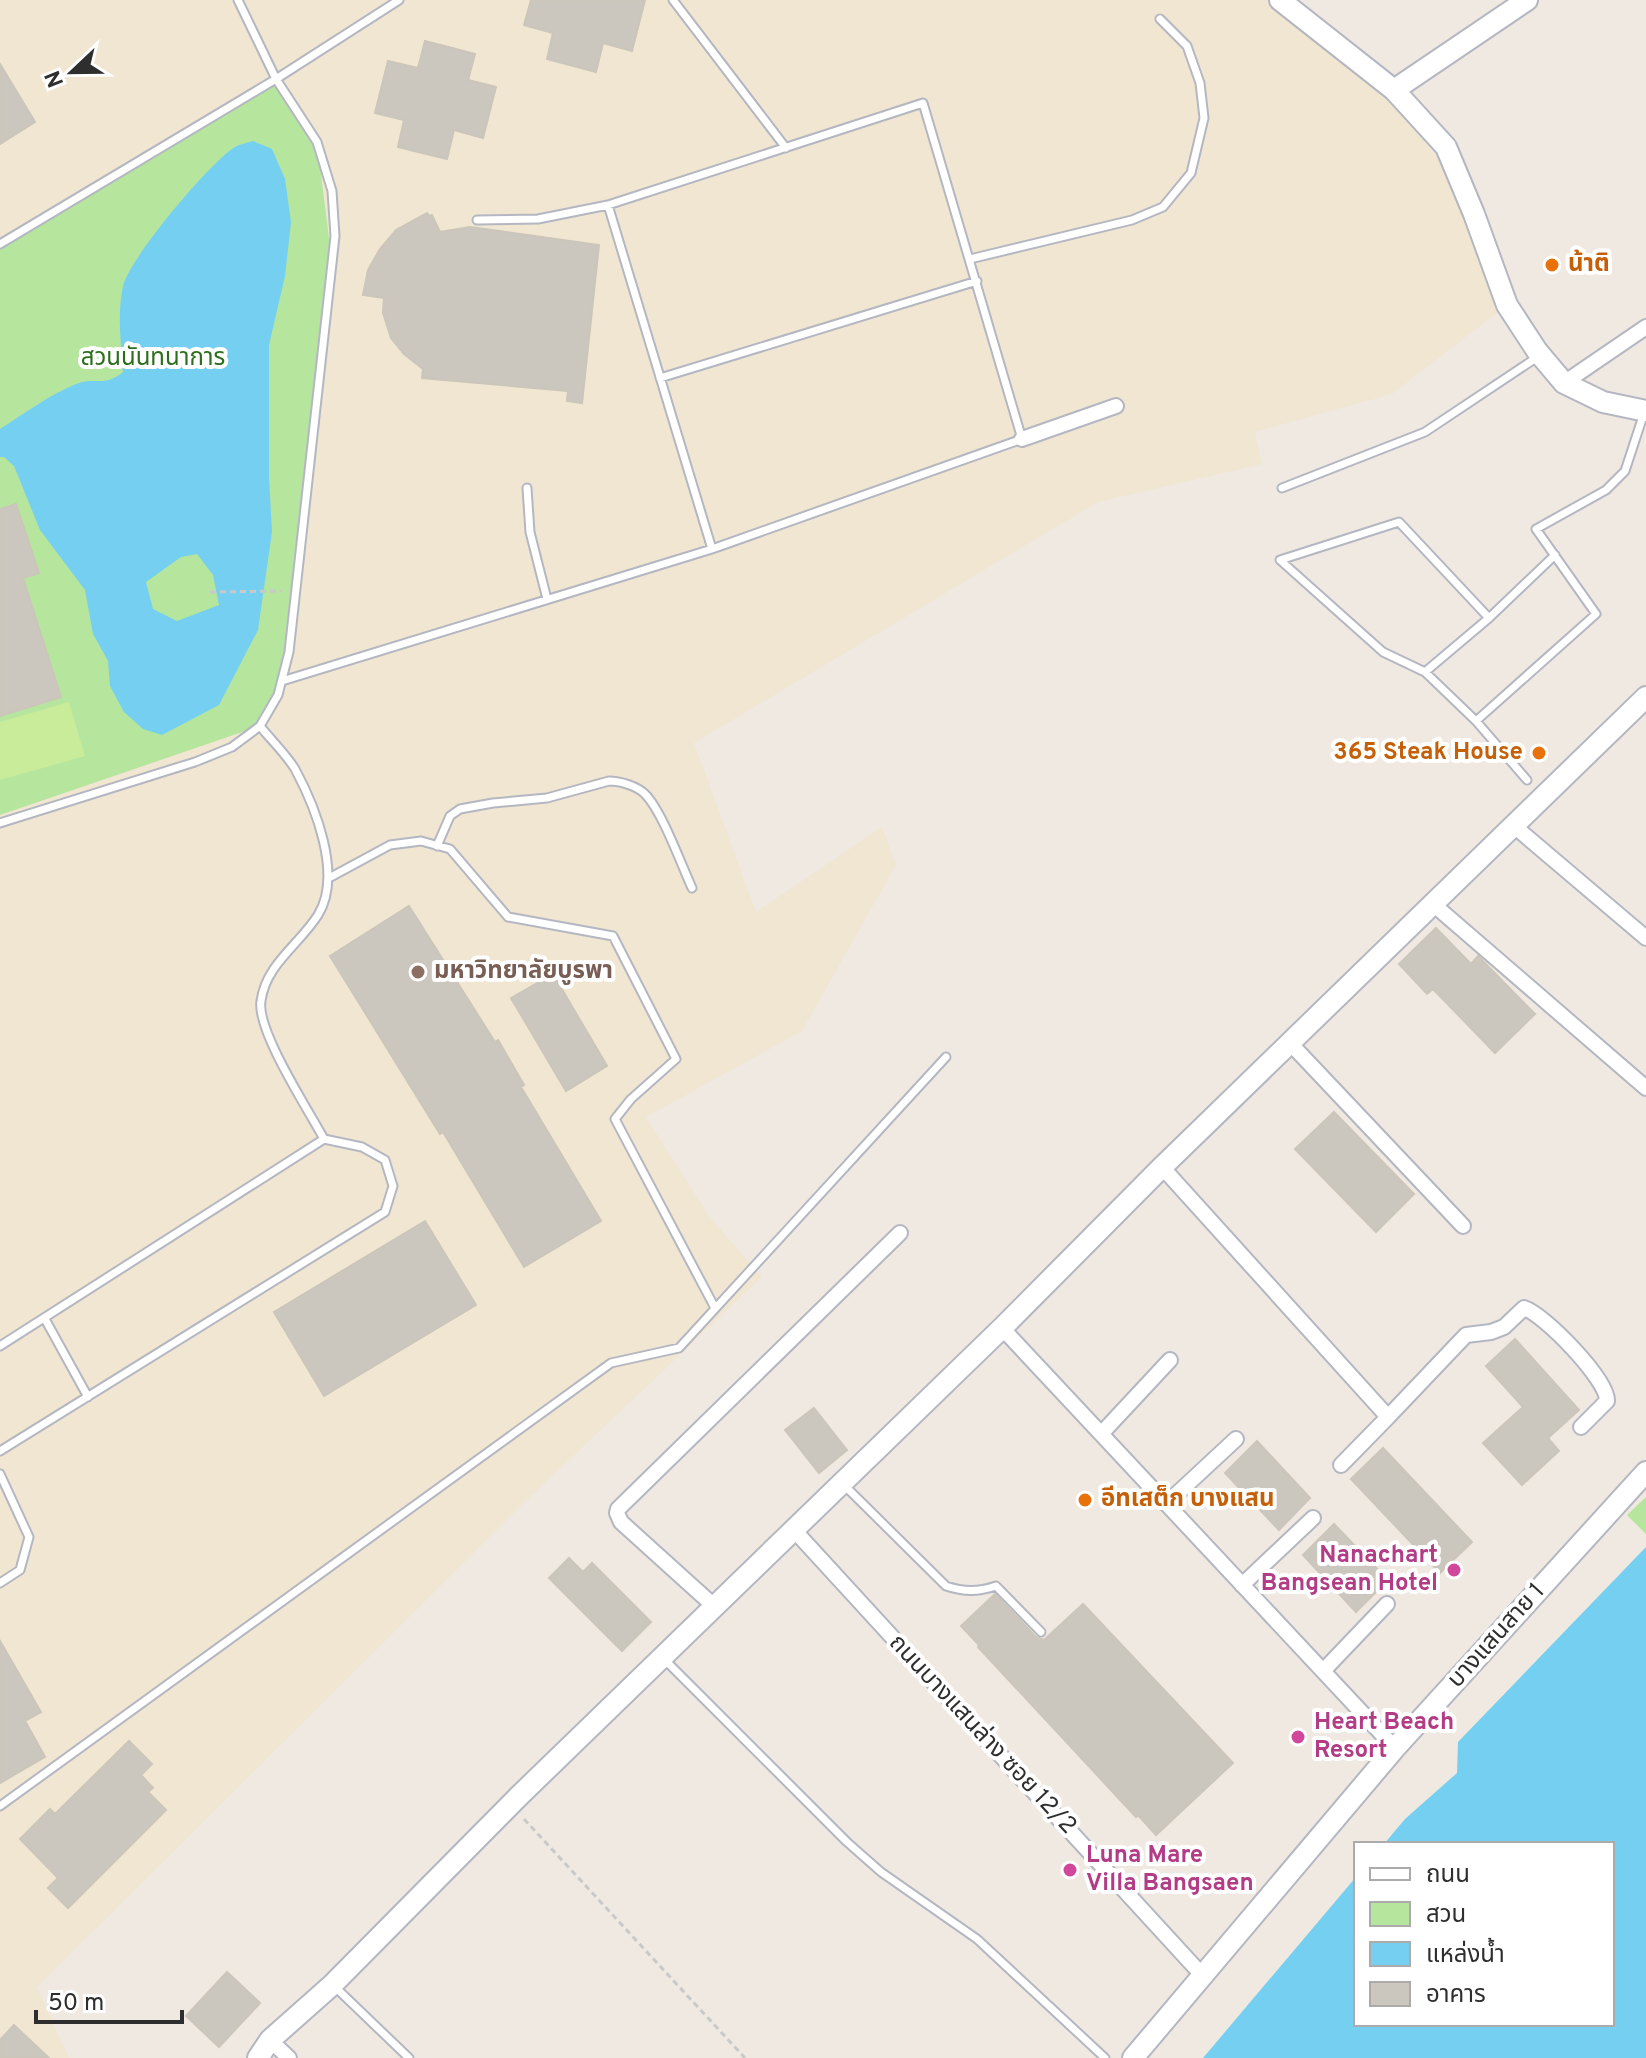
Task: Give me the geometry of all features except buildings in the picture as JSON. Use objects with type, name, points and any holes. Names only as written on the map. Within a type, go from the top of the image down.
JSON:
[{"type":"street","points":[[1280,0],[1394,90],[1446,147],[1507,305],[1540,355],[1564,383],[1603,402],[1645,411]]},
{"type":"street","points":[[1394,90],[1527,0]]},
{"type":"street","points":[[1564,383],[1646,327]]},
{"type":"street","points":[[1022,439],[1116,406]]},
{"type":"street","points":[[258,2058],[270,2040],[332,1985],[511,1804],[1646,697]]},
{"type":"street","points":[[1514,826],[1646,938]]},
{"type":"street","points":[[1433,904],[1646,1088]]},
{"type":"street","points":[[1290,1043],[1463,1226]]},
{"type":"street","points":[[1162,1167],[1388,1417]]},
{"type":"street","points":[[715,1607],[621,1522],[618,1509],[900,1233]]},
{"type":"street","points":[[1341,1465],[1466,1335],[1504,1327],[1524,1308],[1553,1329],[1605,1390],[1607,1401],[1581,1427]]},
{"type":"street","points":[[1002,1328],[1395,1748]]},
{"type":"street","points":[[1101,1434],[1170,1360]]},
{"type":"street","points":[[1166,1504],[1236,1439]]},
{"type":"street","name":"บางแสนสาย 1","points":[[1133,2058],[1395,1748],[1646,1473]]},
{"type":"street","points":[[1242,1585],[1313,1518]]},
{"type":"street","name":"ถนนบางแสนล่าง ซอย 12/2","points":[[794,1530],[1202,1975]]},
{"type":"street","points":[[1323,1671],[1387,1604]]},
{"type":"street","points":[[270,2040],[289,2058]]},
{"type":"lane","points":[[0,823],[195,762],[232,747],[260,726],[278,695],[289,652],[335,236],[332,191],[317,142],[276,79],[238,0]]},
{"type":"lane","points":[[0,244],[276,79],[399,0]]},
{"type":"lane","points":[[673,0],[786,148]]},
{"type":"lane","points":[[970,259],[1132,220],[1163,207],[1191,173],[1204,118],[1200,83],[1187,46],[1160,19]]},
{"type":"lane","points":[[282,681],[712,549],[1022,439],[923,103],[608,205],[538,219],[477,220]]},
{"type":"lane","points":[[608,205],[712,549]]},
{"type":"lane","points":[[660,378],[977,281]]},
{"type":"lane","points":[[1282,488],[1425,432],[1540,355]]},
{"type":"lane","points":[[1476,721],[1596,614],[1536,529],[1570,507],[1606,490],[1625,471],[1645,411]]},
{"type":"lane","points":[[527,488],[530,532],[547,599]]},
{"type":"lane","points":[[1489,618],[1399,522],[1280,560],[1383,652],[1425,672],[1476,721],[1527,780]]},
{"type":"lane","points":[[1425,672],[1489,618],[1555,555]]},
{"type":"lane","points":[[260,726],[293,767],[320,822],[329,878],[319,913],[269,973],[260,1003],[267,1034],[324,1139]]},
{"type":"lane","points":[[437,846],[450,816],[460,809],[547,798],[619,781],[645,794],[659,816],[692,888]]},
{"type":"lane","points":[[329,878],[390,845],[421,841],[450,849],[508,917],[613,936],[676,1059],[631,1099],[615,1119],[715,1308]]},
{"type":"lane","points":[[0,1806],[611,1363],[679,1348],[946,1057]]},
{"type":"lane","points":[[0,1346],[324,1139],[362,1147],[385,1160],[393,1186],[385,1212],[0,1451]]},
{"type":"lane","points":[[45,1319],[88,1397]]},
{"type":"lane","points":[[0,1474],[29,1537],[20,1570],[0,1583]]},
{"type":"lane","points":[[842,1483],[946,1586],[960,1591],[980,1591],[996,1586],[1041,1632]]},
{"type":"lane","points":[[663,1658],[847,1842],[881,1872],[977,1939],[1105,2058]]},
{"type":"lane","points":[[332,1985],[409,2058]]},
{"type":"path","points":[[210,592],[267,591]]},
{"type":"path","points":[[511,1804],[745,2058]]},
{"type":"shaded area","name":"มหาวิทยาลัยบูรพา","points":[[0,0],[1280,0],[1446,147],[1507,305],[1392,394],[1255,432],[1262,464],[1098,502],[694,743],[756,912],[882,827],[896,865],[802,1031],[646,1117],[709,1216],[762,1277],[532,1495],[37,1987],[69,2058],[0,2058]]},
{"type":"green space","name":"สวนนันทนาการ","points":[[276,79],[317,142],[332,262],[289,652],[260,726],[0,815],[0,244]]},
{"type":"green space","points":[[69,702],[85,756],[0,780],[0,722]]},
{"type":"green space","points":[[1646,1497],[1646,1534],[1627,1515]]},
{"type":"water","points":[[253,141],[272,149],[285,179],[291,222],[285,276],[269,345],[272,532],[258,630],[219,705],[162,735],[143,729],[124,712],[110,686],[108,661],[93,634],[85,590],[40,530],[14,466],[0,457],[0,429],[66,388],[83,382],[110,380],[123,372],[120,308],[123,286],[129,273],[172,212],[208,171],[235,147]],"holes":[[[197,554],[213,575],[219,605],[177,621],[153,609],[146,582],[181,557]]]},
{"type":"water","points":[[1646,1547],[1646,2058],[1203,2058],[1354,1879],[1354,2026],[1614,2026],[1614,1842],[1386,1842],[1405,1819],[1457,1773],[1458,1742]]},
{"type":"place","name":"น้าติ","points":[[1552,265]]},
{"type":"place","name":"365 Steak House","points":[[1539,753]]},
{"type":"place","name":"มหาวิทยาลัยบูรพา","points":[[418,972]]},
{"type":"place","name":"อีทเสต็ก บางแสน","points":[[1085,1500]]},
{"type":"place","name":"Nanachart Bangsean Hotel","points":[[1454,1570]]},
{"type":"place","name":"Heart Beach Resort","points":[[1298,1737]]},
{"type":"place","name":"Luna Mare Villa Bangsaen","points":[[1070,1870]]}]
